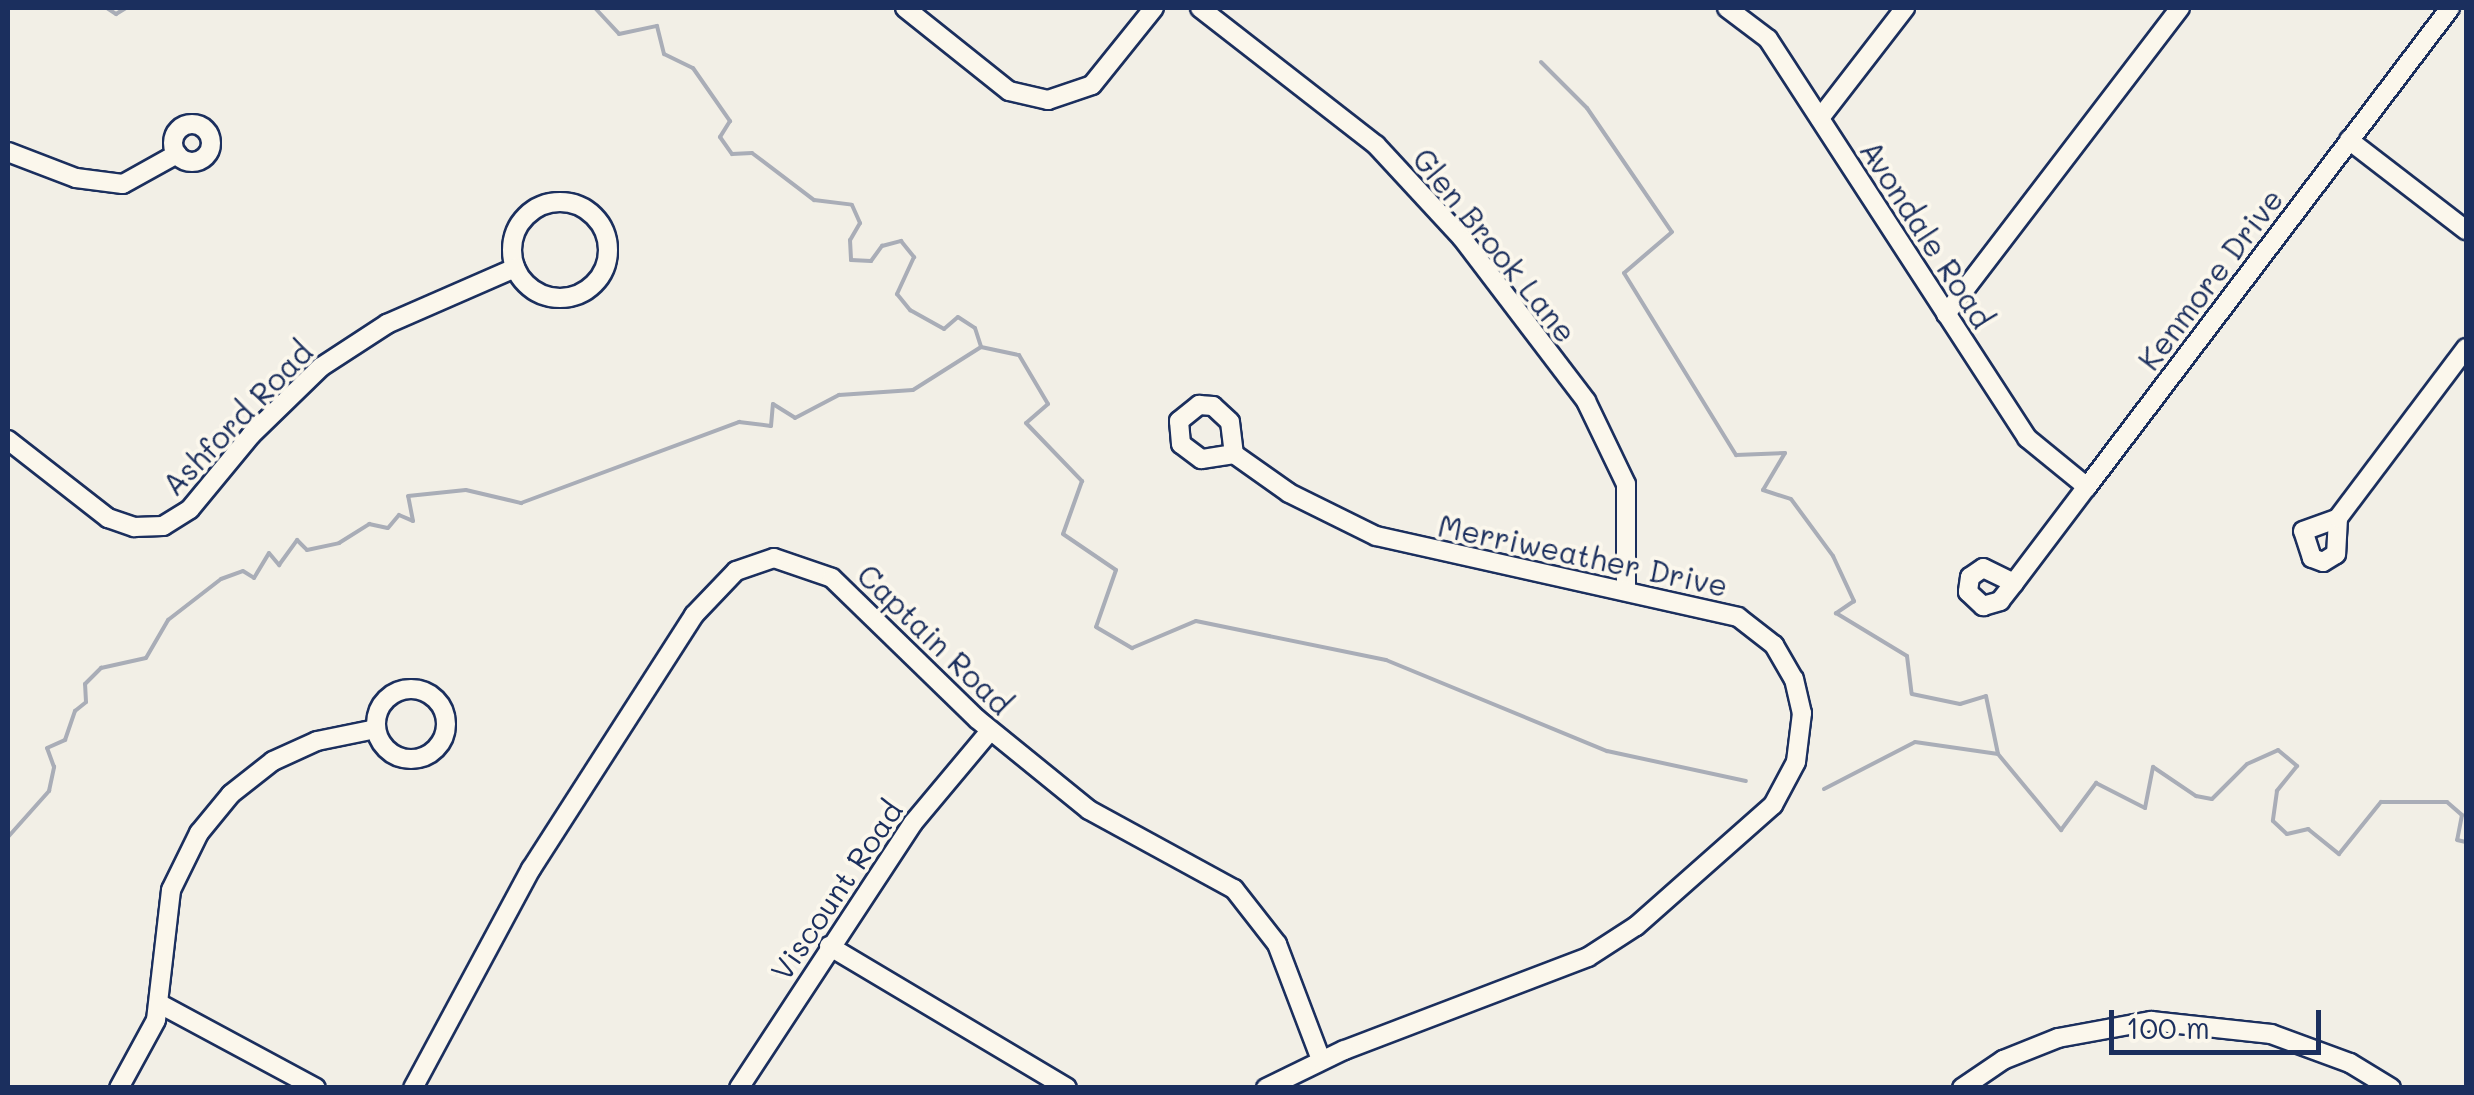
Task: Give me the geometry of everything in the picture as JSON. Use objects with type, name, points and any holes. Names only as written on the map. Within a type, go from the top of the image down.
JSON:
[{"type":"street","points":[[906,8],[1009,91],[1048,100],[1092,85],[1154,8]]},
{"type":"street","name":"Glen Brook Lane","points":[[1200,8],[1376,145],[1462,238],[1586,401],[1626,484],[1626,590]]},
{"type":"street","name":"Avondale Road","points":[[1727,8],[1762,32],[2028,438],[2088,486]]},
{"type":"street","points":[[1820,118],[1905,8]]},
{"type":"street","points":[[1946,314],[2180,8]]},
{"type":"street","name":"Kenmore Drive","points":[[2014,583],[2450,8]]},
{"type":"street","points":[[2349,140],[2466,230]]},
{"type":"street","points":[[8,152],[76,178],[123,184],[177,154]]},
{"type":"street","points":[[543,205],[581,207],[606,236],[603,272],[576,296],[540,294],[515,268],[516,230],[543,205]]},
{"type":"street","name":"Ashford Road","points":[[8,440],[108,518],[134,527],[163,526],[190,509],[271,414],[332,360],[424,306],[515,268]]},
{"type":"street","points":[[2338,518],[2466,348]]},
{"type":"street","name":"Merriweather Drive","points":[[1234,454],[1288,494],[1376,536],[1722,610],[1774,645],[1794,679],[1802,713],[1796,762],[1781,794],[1658,909],[1588,957],[1322,1060],[1266,1088]]},
{"type":"street","name":"Captain Road","points":[[412,1088],[530,869],[709,595],[736,571],[774,558],[832,578],[990,731],[1113,826],[1234,889],[1277,944],[1322,1060]]},
{"type":"street","points":[[119,1088],[160,1004],[171,890],[214,812],[252,776],[294,750],[376,729]]},
{"type":"street","name":"Viscount Road","points":[[738,1088],[913,823],[990,731]]},
{"type":"street","points":[[829,946],[1068,1088]]},
{"type":"street","points":[[160,1004],[316,1088]]},
{"type":"street","points":[[1962,1088],[2004,1060],[2058,1038],[2151,1021],[2270,1034],[2338,1058],[2391,1088]]},
{"type":"waterway","points":[[57,8],[69,8]]},
{"type":"waterway","points":[[107,8],[116,14],[126,8]]},
{"type":"waterway","points":[[595,8],[619,34],[657,26],[664,54],[693,68],[730,121],[720,137],[732,154],[752,153],[814,200],[852,205],[860,223],[850,240],[851,260],[871,261],[882,246],[901,241],[914,257],[897,294],[910,310],[944,329],[958,317],[975,328],[981,347],[1019,355],[1048,404],[1026,423],[1082,481],[1063,534],[1116,570],[1096,627],[1132,648],[1196,621],[1386,660],[1607,751],[1746,781]]},
{"type":"waterway","points":[[1541,62],[1587,108],[1672,232],[1624,273],[1736,455],[1785,453],[1763,490],[1791,499],[1833,556],[1854,601],[1836,613],[1907,656],[1912,694],[1960,704],[1986,696],[1998,754]]},
{"type":"waterway","points":[[8,837],[49,791],[54,767],[47,748],[65,740],[75,711],[86,702],[85,684],[101,668],[146,658],[168,620],[221,579],[243,571],[254,578],[269,553],[279,565],[297,540],[307,550],[339,543],[369,524],[388,528],[399,515],[413,521],[408,496],[466,490],[521,503],[739,422],[771,426],[773,404],[795,418],[839,395],[913,390],[981,347]]},
{"type":"waterway","points":[[1824,789],[1915,742],[1998,754],[2061,830],[2096,783],[2145,808],[2153,767],[2196,796],[2212,799],[2247,764],[2278,750],[2297,766],[2277,791],[2273,821],[2287,834],[2308,829],[2339,854],[2381,802],[2447,802],[2462,815],[2457,840],[2466,842]]}]
